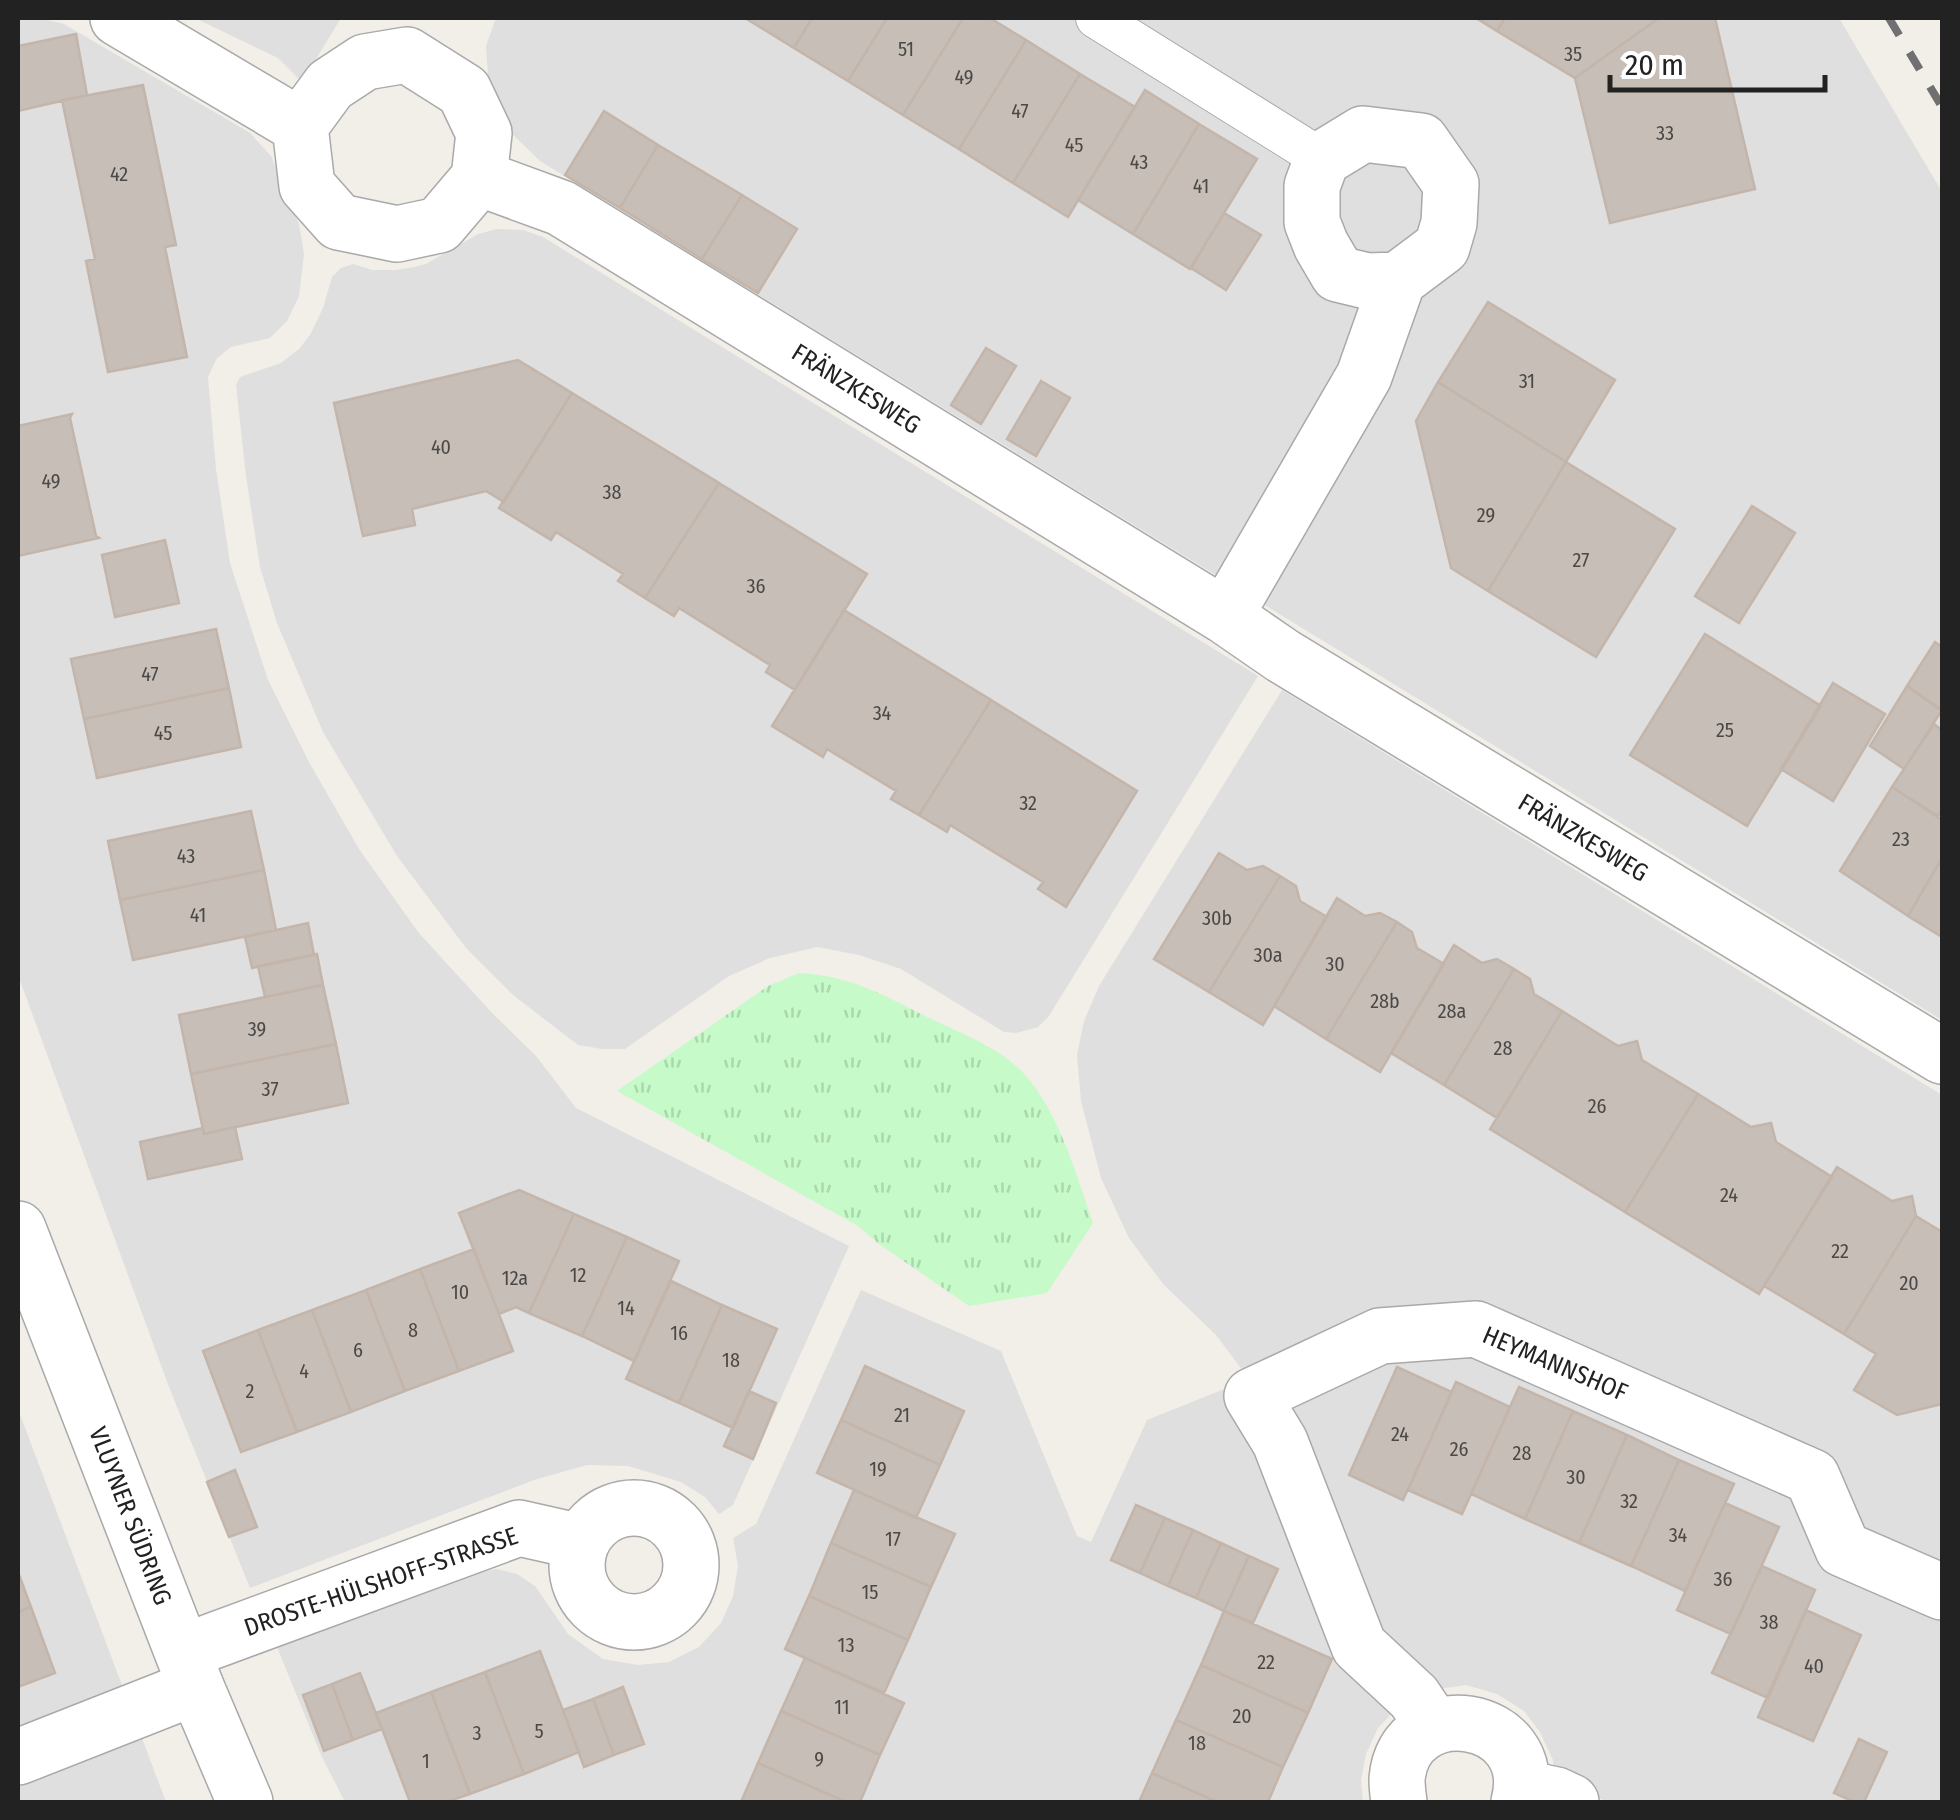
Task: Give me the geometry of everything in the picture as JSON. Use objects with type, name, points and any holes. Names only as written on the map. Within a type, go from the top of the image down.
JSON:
[{"type":"street","points":[[118,18],[300,126]]},
{"type":"street","points":[[419,36],[464,91],[484,133],[479,178],[439,225],[398,234],[339,222],[307,186],[300,126],[330,84],[364,62],[419,36]]},
{"type":"street","points":[[1225,616],[1364,376],[1398,280],[1442,247],[1449,223],[1451,184],[1421,141],[1363,134],[1322,159],[1312,186],[1312,222],[1338,274],[1366,280],[1398,280]]},
{"type":"street","name":"FRÄNZKESWEG","points":[[479,178],[561,208],[1225,616],[1283,656],[1942,1056]]},
{"type":"street","name":"VLUYNER SÜDRING","points":[[18,1229],[189,1669],[245,1802]]},
{"type":"street","name":"HEYMANNSHOF","points":[[1434,1727],[1414,1697],[1358,1646],[1280,1442],[1252,1396],[1380,1336],[1476,1328],[1812,1477],[1843,1549],[1942,1592]]},
{"type":"street","name":"DROSTE-HÜLSHOFF-STRASSE","points":[[18,1757],[189,1669],[519,1528],[580,1542]]},
{"type":"street","points":[[1399,1802],[1397,1780],[1402,1758],[1415,1740],[1434,1727],[1458,1722],[1484,1727],[1506,1742],[1538,1798]]},
{"type":"lane","points":[[1096,18],[1322,159]]},
{"type":"shaded area","points":[[18,18],[64,24],[250,133],[271,156],[299,224],[304,254],[299,296],[287,321],[270,338],[231,347],[217,358],[208,377],[216,469],[230,563],[268,680],[359,849],[418,932],[536,1056],[576,1108],[849,1246],[733,1505],[719,1514],[705,1497],[681,1482],[628,1466],[587,1465],[534,1480],[250,1588],[169,1387],[18,975]]},
{"type":"shaded area","points":[[195,18],[341,18],[302,82],[278,58]]},
{"type":"shaded area","points":[[496,18],[1839,18],[1942,192],[1942,1020],[540,161],[503,125],[489,89],[486,46]]},
{"type":"shaded area","points":[[497,229],[523,230],[543,237],[1258,676],[1049,1016],[1038,1027],[1004,1032],[901,969],[817,947],[770,958],[729,976],[625,1049],[578,1045],[513,995],[466,948],[397,856],[323,732],[277,623],[260,567],[236,385],[240,377],[281,363],[299,349],[323,308],[332,277],[341,268],[353,264],[372,270],[415,267],[478,234]]},
{"type":"shaded area","points":[[1282,690],[1942,1095],[1942,1802],[1608,1802],[1563,1782],[1556,1787],[1553,1760],[1540,1732],[1524,1711],[1497,1694],[1466,1685],[1432,1690],[1376,1642],[1249,1379],[1216,1335],[1163,1284],[1129,1238],[1101,1178],[1081,1101],[1077,1055],[1084,1021],[1099,986]]},
{"type":"shaded area","points":[[861,1290],[1001,1351],[1077,1536],[1091,1542],[1147,1420],[1227,1388],[1400,1705],[1378,1728],[1366,1754],[1361,1780],[1363,1802],[345,1802],[321,1755],[277,1647],[472,1574],[496,1569],[517,1574],[535,1586],[568,1634],[603,1659],[638,1665],[669,1662],[699,1647],[721,1623],[733,1596],[738,1566],[733,1538],[756,1524]]},
{"type":"shaded area","points":[[18,1409],[166,1802],[18,1802]]},
{"type":"green space","points":[[799,973],[848,981],[891,999],[995,1051],[1030,1081],[1063,1139],[1093,1223],[1047,1293],[969,1306],[858,1226],[617,1091],[768,986]]},
{"type":"building","points":[[745,18],[812,18],[794,48]]},
{"type":"building","points":[[812,18],[887,18],[848,81],[794,48]]},
{"type":"building","points":[[887,18],[963,18],[903,115],[848,81]]},
{"type":"building","points":[[963,18],[990,18],[1026,40],[959,149],[903,115]]},
{"type":"building","points":[[1476,18],[1505,18],[1497,31]]},
{"type":"building","points":[[1505,18],[1659,18],[1575,78],[1497,31]]},
{"type":"building","points":[[1659,18],[1715,18],[1755,189],[1610,223],[1575,78]]},
{"type":"building","points":[[76,34],[87,95],[18,111],[18,46]]},
{"type":"building","points":[[1026,40],[1080,74],[1013,183],[959,149]]},
{"type":"building","points":[[1080,74],[1135,107],[1068,217],[1013,183]]},
{"type":"building","points":[[143,85],[176,245],[165,247],[187,357],[108,372],[86,261],[95,259],[62,100]]},
{"type":"building","points":[[1145,90],[1199,124],[1133,234],[1078,200]]},
{"type":"building","points":[[604,111],[658,145],[620,208],[565,175]]},
{"type":"building","points":[[1199,124],[1257,159],[1190,269],[1133,234]]},
{"type":"building","points":[[658,145],[742,195],[702,259],[620,208]]},
{"type":"building","points":[[742,195],[797,229],[758,293],[702,259]]},
{"type":"building","points":[[1224,213],[1261,235],[1226,290],[1191,268]]},
{"type":"building","points":[[1488,302],[1615,380],[1566,462],[1438,382]]},
{"type":"building","points":[[986,348],[1016,366],[981,424],[951,405]]},
{"type":"building","points":[[518,360],[572,393],[504,502],[486,491],[412,509],[415,525],[363,536],[334,403]]},
{"type":"building","points":[[1041,381],[1070,398],[1036,456],[1007,439]]},
{"type":"building","points":[[1438,382],[1566,462],[1488,591],[1451,568],[1416,421]]},
{"type":"building","points":[[572,393],[719,483],[645,598],[618,581],[623,574],[556,532],[551,540],[499,508]]},
{"type":"building","points":[[72,414],[99,538],[18,556],[18,426]]},
{"type":"building","points":[[1566,462],[1675,529],[1596,657],[1488,591]]},
{"type":"building","points":[[719,483],[867,574],[795,690],[766,672],[770,665],[679,608],[674,616],[645,598]]},
{"type":"building","points":[[1752,506],[1795,533],[1739,623],[1695,596]]},
{"type":"building","points":[[165,540],[179,603],[115,617],[102,555]]},
{"type":"building","points":[[844,610],[991,700],[919,815],[891,799],[896,791],[827,749],[823,757],[772,726]]},
{"type":"building","points":[[216,629],[229,688],[84,719],[71,659]]},
{"type":"building","points":[[1705,634],[1821,706],[1747,826],[1630,755]]},
{"type":"building","points":[[1935,642],[1942,647],[1942,711],[1907,686]]},
{"type":"building","points":[[1833,683],[1885,714],[1833,801],[1781,769]]},
{"type":"building","points":[[1907,686],[1942,710],[1904,769],[1870,746]]},
{"type":"building","points":[[229,688],[241,747],[97,778],[84,719]]},
{"type":"building","points":[[991,700],[1137,791],[1066,907],[1038,889],[1043,882],[950,825],[947,832],[919,815]]},
{"type":"building","points":[[1934,724],[1942,730],[1942,810],[1938,816],[1892,787]]},
{"type":"building","points":[[1892,787],[1942,820],[1942,858],[1908,916],[1840,871]]},
{"type":"building","points":[[251,811],[264,870],[120,900],[108,841]]},
{"type":"building","points":[[1219,853],[1247,870],[1263,866],[1280,876],[1209,992],[1154,959]]},
{"type":"building","points":[[1942,858],[1942,937],[1908,916]]},
{"type":"building","points":[[264,870],[276,930],[133,960],[120,900]]},
{"type":"building","points":[[1280,876],[1296,886],[1300,901],[1327,917],[1263,1025],[1209,992]]},
{"type":"building","points":[[1337,898],[1365,916],[1380,913],[1397,922],[1326,1039],[1274,1006]]},
{"type":"building","points":[[1397,922],[1412,932],[1417,948],[1444,964],[1380,1072],[1326,1039]]},
{"type":"building","points":[[308,923],[314,955],[252,968],[245,937]]},
{"type":"building","points":[[1454,945],[1482,963],[1497,959],[1514,969],[1444,1085],[1391,1053]]},
{"type":"building","points":[[317,954],[323,985],[265,997],[258,966]]},
{"type":"building","points":[[1514,969],[1530,979],[1534,994],[1562,1011],[1497,1118],[1444,1085]]},
{"type":"building","points":[[323,985],[336,1044],[191,1074],[179,1015]]},
{"type":"building","points":[[1562,1011],[1618,1046],[1637,1041],[1642,1060],[1698,1094],[1625,1212],[1490,1129]]},
{"type":"building","points":[[336,1044],[348,1103],[204,1134],[191,1074]]},
{"type":"building","points":[[1698,1094],[1751,1127],[1771,1123],[1776,1142],[1832,1177],[1759,1294],[1625,1212]]},
{"type":"building","points":[[235,1127],[242,1159],[148,1179],[140,1142],[203,1128],[204,1134]]},
{"type":"building","points":[[1837,1167],[1892,1201],[1912,1196],[1916,1216],[1844,1334],[1764,1286]]},
{"type":"building","points":[[519,1190],[574,1214],[529,1313],[516,1307],[499,1314],[459,1213]]},
{"type":"building","points":[[574,1214],[627,1237],[582,1336],[529,1313]]},
{"type":"building","points":[[1916,1216],[1942,1232],[1942,1404],[1897,1415],[1854,1390],[1876,1354],[1844,1334]]},
{"type":"building","points":[[627,1237],[679,1261],[634,1361],[582,1336]]},
{"type":"building","points":[[474,1249],[513,1351],[459,1371],[420,1269]]},
{"type":"building","points":[[420,1269],[459,1371],[405,1391],[366,1290]]},
{"type":"building","points":[[671,1281],[722,1305],[679,1403],[626,1379]]},
{"type":"building","points":[[366,1290],[405,1391],[351,1412],[312,1310]]},
{"type":"building","points":[[722,1305],[777,1329],[733,1428],[679,1403]]},
{"type":"building","points":[[312,1310],[351,1412],[297,1432],[258,1330]]},
{"type":"building","points":[[258,1330],[297,1432],[241,1452],[203,1351]]},
{"type":"building","points":[[865,1366],[964,1411],[940,1465],[841,1420]]},
{"type":"building","points":[[1397,1367],[1452,1392],[1403,1500],[1349,1475]]},
{"type":"building","points":[[1456,1382],[1510,1407],[1462,1514],[1408,1490]]},
{"type":"building","points":[[1519,1387],[1573,1411],[1525,1519],[1471,1494]]},
{"type":"building","points":[[749,1391],[776,1403],[753,1459],[724,1446]]},
{"type":"building","points":[[1573,1411],[1627,1435],[1579,1543],[1525,1519]]},
{"type":"building","points":[[841,1420],[940,1465],[916,1518],[817,1473]]},
{"type":"building","points":[[1627,1435],[1679,1460],[1631,1566],[1579,1543]]},
{"type":"building","points":[[1679,1460],[1734,1484],[1685,1591],[1631,1566]]},
{"type":"building","points":[[235,1470],[257,1527],[229,1537],[207,1482]]},
{"type":"building","points":[[854,1490],[955,1534],[931,1587],[831,1543]]},
{"type":"building","points":[[1725,1503],[1779,1527],[1731,1634],[1677,1610]]},
{"type":"building","points":[[1136,1505],[1165,1518],[1140,1573],[1111,1560]]},
{"type":"building","points":[[1165,1518],[1193,1530],[1168,1586],[1140,1573]]},
{"type":"building","points":[[1193,1530],[1221,1543],[1196,1598],[1168,1586]]},
{"type":"building","points":[[831,1543],[931,1587],[908,1640],[809,1596]]},
{"type":"building","points":[[1221,1543],[1249,1556],[1224,1611],[1196,1598]]},
{"type":"building","points":[[1249,1556],[1278,1569],[1253,1623],[1224,1611]]},
{"type":"building","points":[[1762,1566],[1815,1590],[1768,1698],[1712,1673]]},
{"type":"building","points":[[18,1572],[31,1607],[18,1612]]},
{"type":"building","points":[[809,1596],[908,1640],[884,1693],[785,1649]]},
{"type":"building","points":[[31,1607],[55,1673],[18,1687],[18,1612]]},
{"type":"building","points":[[1806,1610],[1861,1635],[1813,1741],[1758,1717]]},
{"type":"building","points":[[1224,1611],[1332,1659],[1308,1713],[1201,1665]]},
{"type":"building","points":[[540,1651],[579,1752],[524,1774],[485,1672]]},
{"type":"building","points":[[805,1658],[904,1703],[880,1755],[781,1711]]},
{"type":"building","points":[[1201,1665],[1308,1713],[1283,1767],[1176,1720]]},
{"type":"building","points":[[485,1672],[524,1774],[470,1794],[431,1692]]},
{"type":"building","points":[[360,1673],[382,1729],[353,1740],[332,1684]]},
{"type":"building","points":[[332,1684],[353,1740],[324,1751],[303,1695]]},
{"type":"building","points":[[623,1687],[644,1744],[614,1755],[593,1699]]},
{"type":"building","points":[[431,1692],[470,1794],[446,1802],[410,1802],[376,1713]]},
{"type":"building","points":[[593,1699],[614,1755],[584,1767],[563,1710]]},
{"type":"building","points":[[781,1711],[880,1755],[860,1802],[846,1802],[758,1763]]},
{"type":"building","points":[[1176,1720],[1283,1767],[1268,1802],[1217,1802],[1152,1773]]},
{"type":"building","points":[[1859,1739],[1887,1752],[1864,1802],[1854,1802],[1834,1793]]},
{"type":"building","points":[[758,1763],[846,1802],[741,1802]]},
{"type":"building","points":[[1152,1773],[1217,1802],[1139,1802]]},
{"type":"railway","points":[[1889,18],[1942,107]]}]
